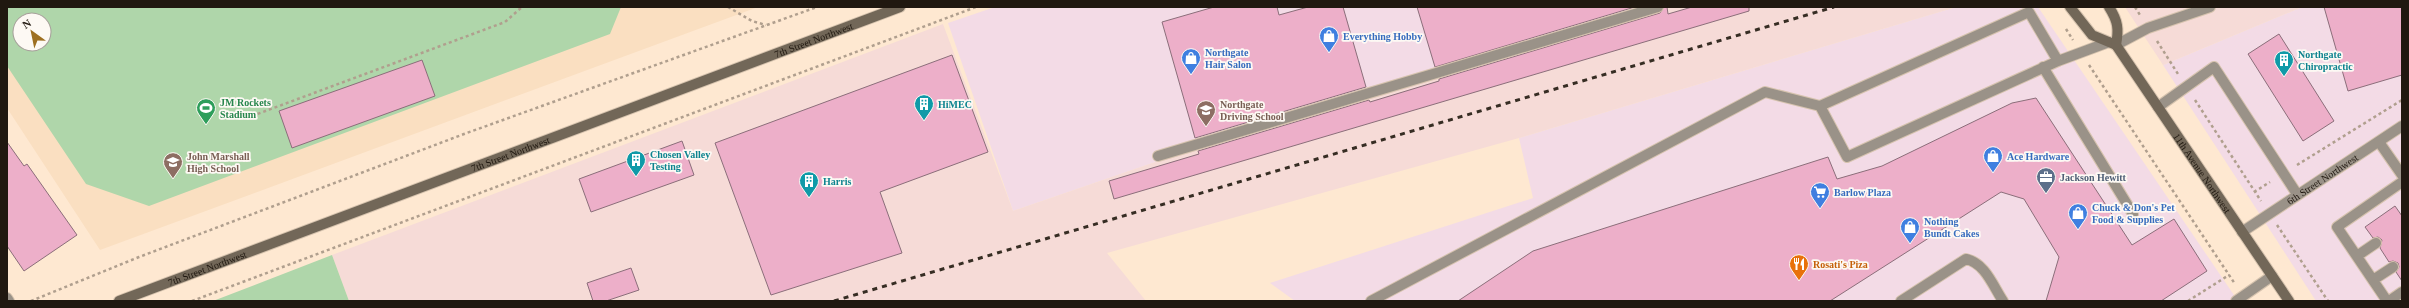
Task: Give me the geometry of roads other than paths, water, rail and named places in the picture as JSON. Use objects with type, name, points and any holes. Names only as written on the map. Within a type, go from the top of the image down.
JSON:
[{"type":"main road","name":"7th Street Northwest","points":[[119,301],[900,7]]},
{"type":"main road","points":[[2070,7],[2092,36],[2113,44],[2119,29],[2116,18],[2109,7]]},
{"type":"main road","name":"11th Avenue Northwest","points":[[2113,44],[2158,107],[2289,301]]},
{"type":"street","points":[[1158,156],[1658,7]]},
{"type":"street","points":[[1820,106],[1847,157],[2043,67],[2081,52],[2113,44],[2148,28],[2210,7]]},
{"type":"street","points":[[1371,301],[1766,92],[1820,106],[2029,12],[2058,61]]},
{"type":"street","points":[[2043,67],[2133,214]]},
{"type":"street","points":[[2158,107],[2214,67],[2297,194]]},
{"type":"street","name":"6th Street Northwest","points":[[2242,232],[2297,194],[2402,126]]},
{"type":"street","points":[[2379,142],[2402,175]]},
{"type":"street","points":[[2402,182],[2337,227],[2388,301],[2402,292]]},
{"type":"street","points":[[2357,256],[2376,243]]},
{"type":"street","points":[[1901,301],[1966,260],[1975,261],[1981,267],[2003,301]]},
{"type":"street","points":[[2373,280],[2393,267]]},
{"type":"street","points":[[2236,301],[2272,276]]},
{"type":"railway","points":[[834,301],[1834,7]]},
{"type":"place","name":"Everything Hobby","points":[[1329,53]]},
{"type":"place","name":"Northgate Hair Salon","points":[[1191,75]]},
{"type":"place","name":"Northgate Chiropractic","points":[[2284,77]]},
{"type":"place","name":"HiMEC","points":[[924,121]]},
{"type":"place","name":"JM Rockets Stadium","points":[[206,125]]},
{"type":"place","name":"Northgate Driving School","points":[[1206,127]]},
{"type":"place","name":"Ace Hardware","points":[[1993,173]]},
{"type":"place","name":"Chosen Valley Testing","points":[[636,177]]},
{"type":"place","name":"John Marshall High School","points":[[173,179]]},
{"type":"place","name":"Jackson Hewitt","points":[[2046,194]]},
{"type":"place","name":"Harris","points":[[809,198]]},
{"type":"place","name":"Barlow Plaza","points":[[1820,209]]},
{"type":"place","name":"Chuck & Don's Pet Food & Supplies","points":[[2078,230]]},
{"type":"place","name":"Nothing Bundt Cakes","points":[[1910,244]]},
{"type":"place","name":"Rosati's Piza","points":[[1799,281]]}]
